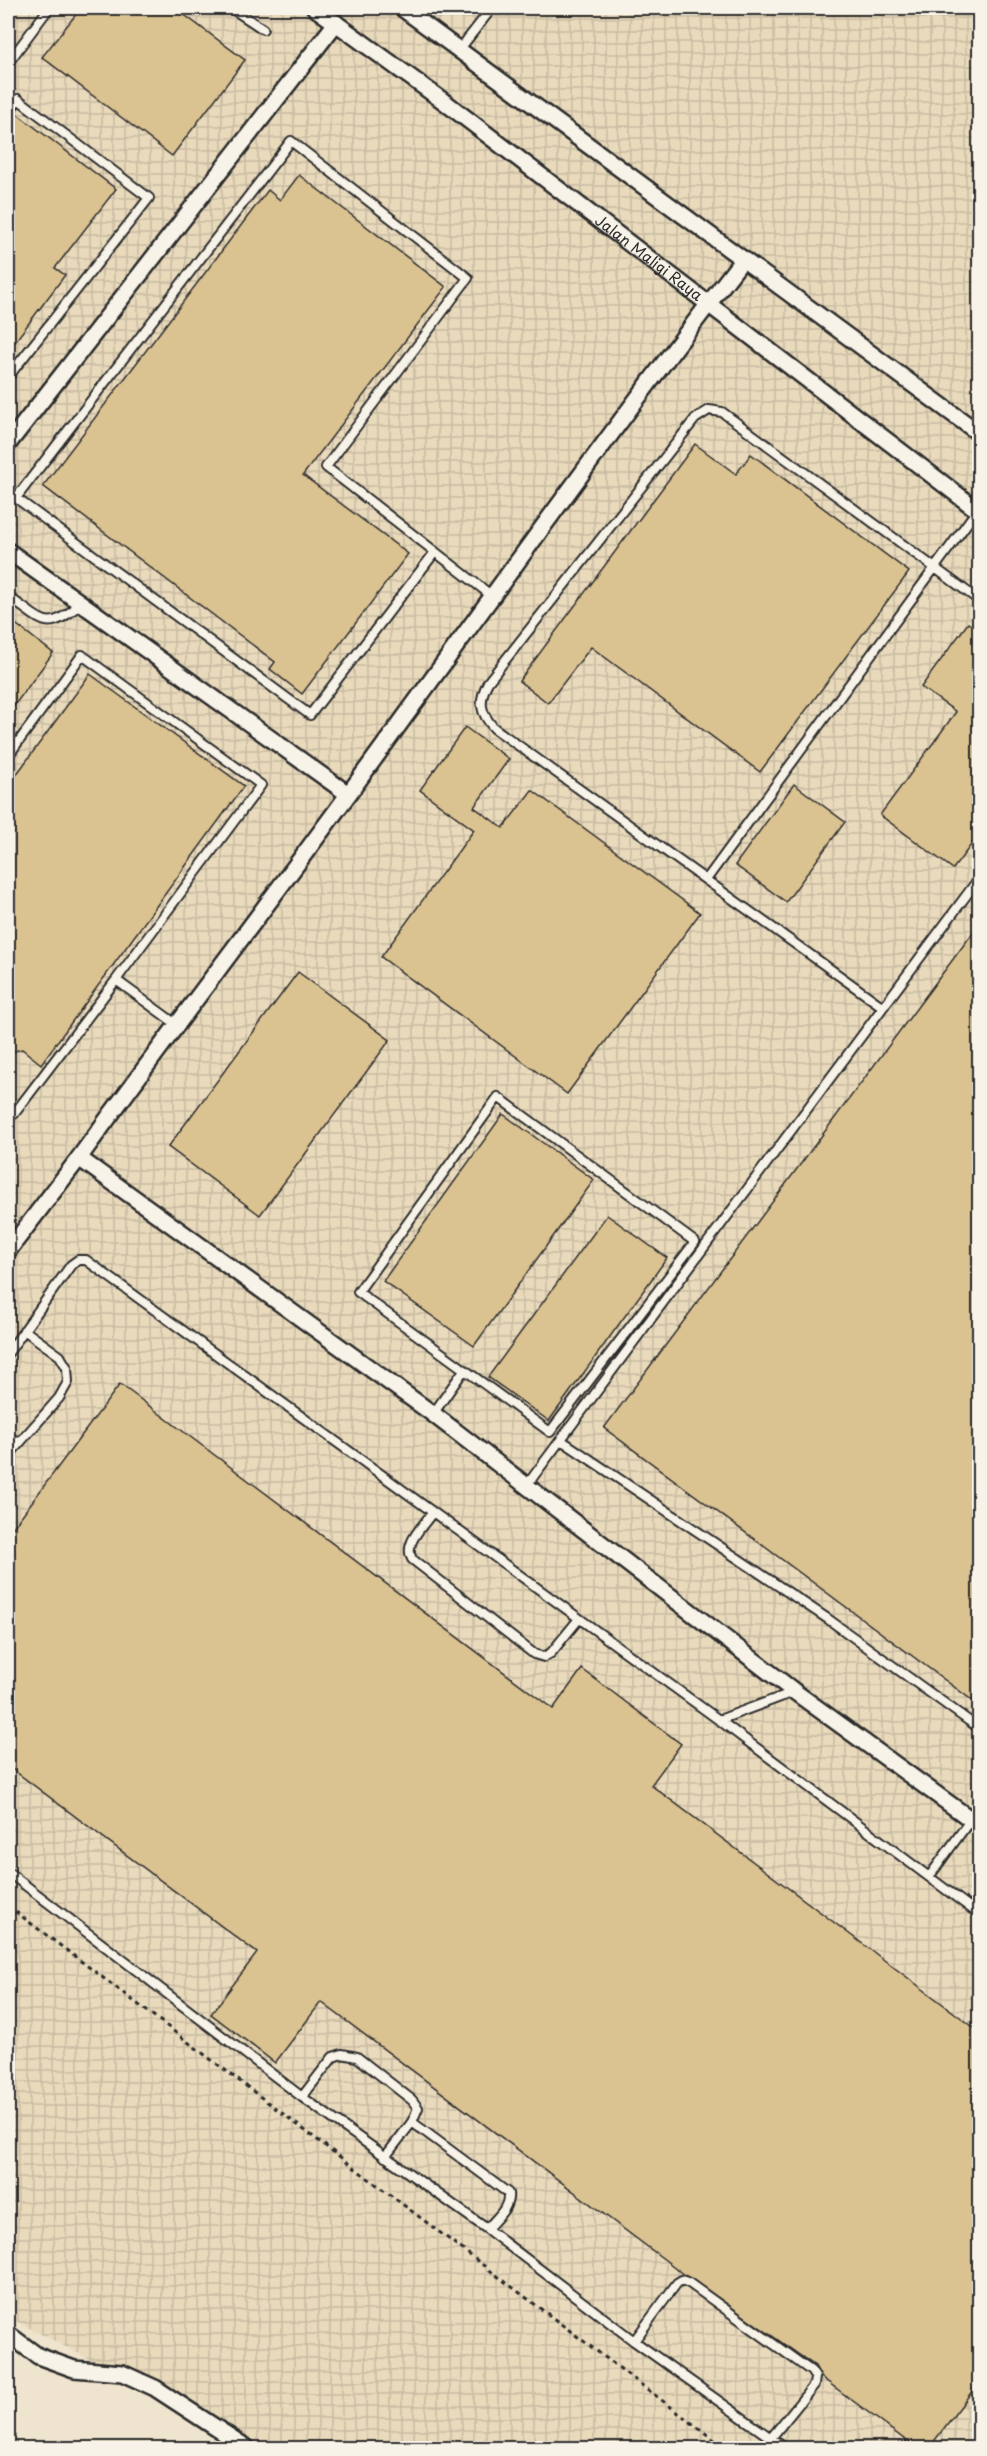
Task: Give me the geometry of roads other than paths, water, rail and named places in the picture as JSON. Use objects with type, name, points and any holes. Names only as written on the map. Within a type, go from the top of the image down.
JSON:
[{"type":"street","name":"Jalan Maligi Raya","points":[[315,8],[446,103],[978,511]]},
{"type":"street","points":[[402,8],[980,434]]},
{"type":"street","points":[[8,444],[336,23]]},
{"type":"street","points":[[8,1251],[348,795],[708,303],[743,259]]},
{"type":"street","points":[[8,552],[348,795]]},
{"type":"street","points":[[79,1158],[433,1414],[795,1692],[975,1822]]},
{"type":"street","points":[[8,2334],[38,2356],[74,2369],[122,2373],[147,2385],[247,2448]]},
{"type":"lane","points":[[8,63],[49,8]]},
{"type":"lane","points":[[231,8],[263,29]]},
{"type":"lane","points":[[459,50],[492,8]]},
{"type":"lane","points":[[8,113],[18,99],[149,198],[8,377]]},
{"type":"lane","points":[[435,552],[310,715],[16,498],[291,141],[468,278],[326,466],[492,596]]},
{"type":"lane","points":[[883,1007],[494,728],[482,711],[482,694],[488,682],[695,419],[708,410],[722,412],[980,601]]},
{"type":"lane","points":[[706,880],[933,567],[978,511]]},
{"type":"lane","points":[[10,597],[45,621],[54,623],[62,620],[80,604]]},
{"type":"lane","points":[[8,756],[82,655],[261,785],[14,1114],[8,1109]]},
{"type":"lane","points":[[527,1485],[980,877]]},
{"type":"lane","points":[[116,980],[176,1024]]},
{"type":"lane","points":[[498,1097],[695,1242],[550,1432],[465,1370],[358,1292],[498,1097]]},
{"type":"lane","points":[[8,1353],[71,1264],[78,1260],[86,1260],[718,1720],[980,1915]]},
{"type":"lane","points":[[8,1456],[59,1398],[68,1382],[68,1368],[60,1356],[24,1330]]},
{"type":"lane","points":[[433,1414],[465,1370]]},
{"type":"lane","points":[[8,1436],[19,1443]]},
{"type":"lane","points":[[561,1440],[828,1619],[980,1729]]},
{"type":"lane","points":[[432,1513],[409,1546],[408,1553],[412,1559],[534,1654],[544,1657],[551,1653],[578,1620]]},
{"type":"lane","points":[[718,1720],[795,1692]]},
{"type":"lane","points":[[929,1876],[975,1822]]},
{"type":"lane","points":[[8,1872],[302,2097],[487,2229],[634,2341],[785,2448]]},
{"type":"lane","points":[[302,2097],[333,2057],[342,2054],[357,2057],[415,2104],[418,2112],[385,2157]]},
{"type":"lane","points":[[412,2122],[508,2193],[509,2201],[505,2209],[487,2229]]},
{"type":"lane","points":[[634,2341],[677,2283],[682,2280],[689,2283],[814,2373],[814,2385],[771,2438]]}]
